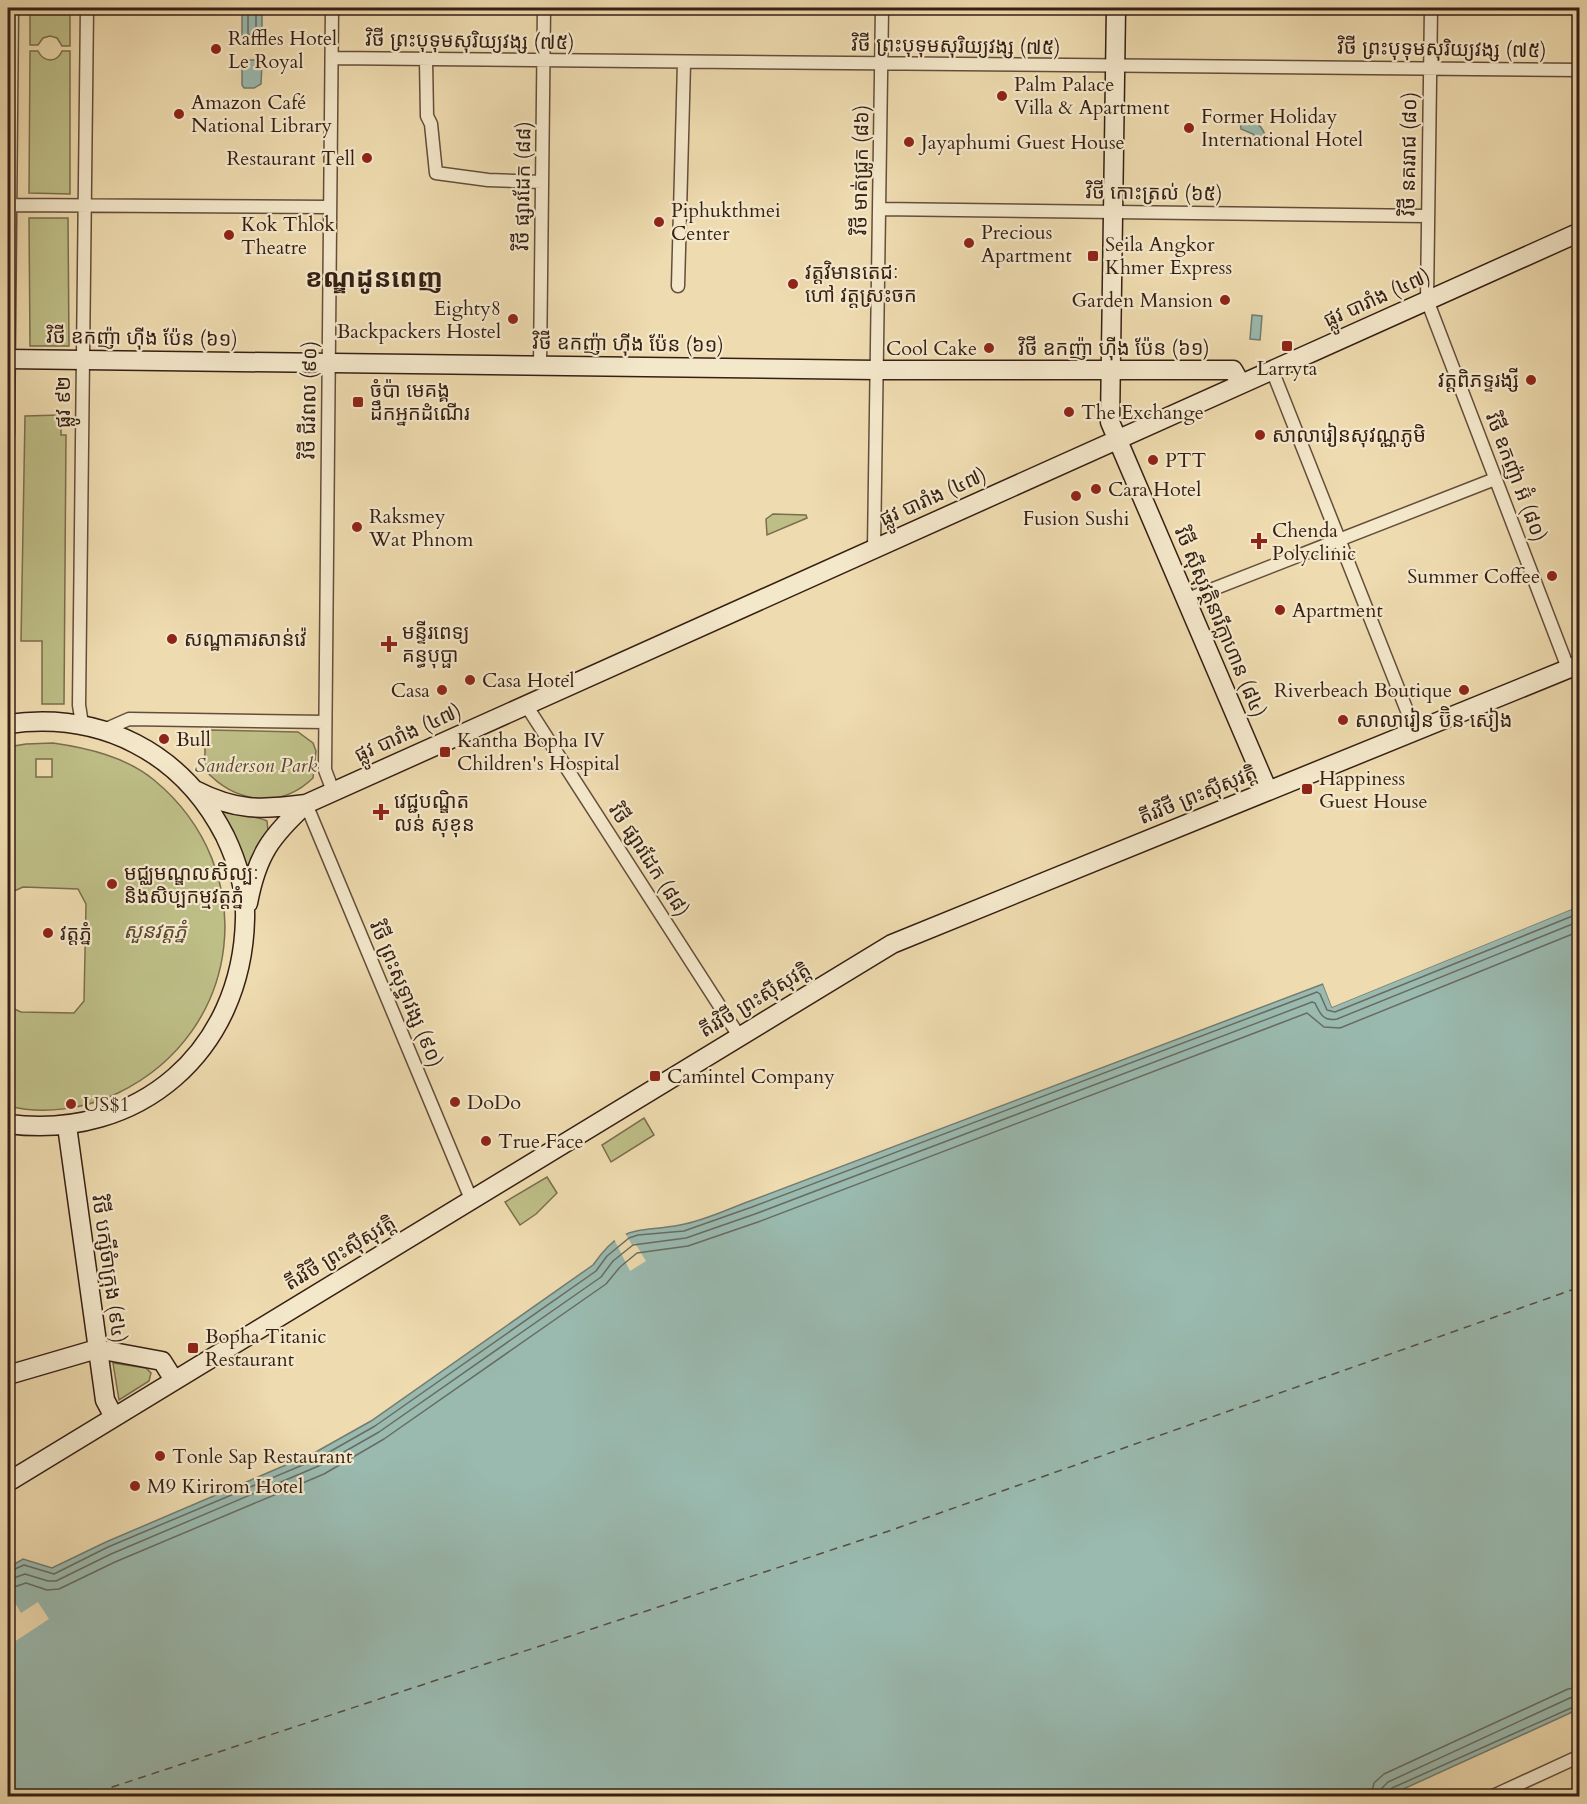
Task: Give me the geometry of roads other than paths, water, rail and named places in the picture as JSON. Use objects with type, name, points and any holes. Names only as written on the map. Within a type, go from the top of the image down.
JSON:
[{"type":"main road","name":"វិថី ស៊ីសុវត្ថិនារីក្លាហាន (៨៤)","points":[[1116,8],[1110,422],[1268,791]]},
{"type":"main road","name":"ផ្លូវ បារាំង (៤៧)","points":[[245,917],[252,881],[263,852],[281,826],[306,804],[1580,232]]},
{"type":"main road","name":"វិថី ឧកញ៉ា ហ៊ីង ប៉ែន (៦១)","points":[[8,359],[877,370],[1233,370],[1240,384]]},
{"type":"main road","name":"តីរវិថី ព្រះស៊ីសុវត្តិ","points":[[8,1482],[892,944],[1574,666]]},
{"type":"main road","points":[[8,724],[42,721],[82,724],[104,730],[144,748],[179,774],[195,790],[215,818],[231,849],[241,882],[245,917],[242,960],[230,1001],[200,1052],[172,1080],[147,1098],[109,1116],[67,1126],[31,1127],[8,1124]]},
{"type":"main road","name":"ផ្លូវ បារាំង (៤៧)","points":[[195,790],[233,806],[263,809],[306,804]]},
{"type":"main road","name":"វិថី បក្សីចំាក្រុង (៩៤)","points":[[67,1126],[105,1400],[114,1417]]},
{"type":"main road","points":[[8,1375],[97,1349],[162,1361],[174,1380]]},
{"type":"street","points":[[8,434],[12,8]]},
{"type":"street","name":"ផ្លូវ ៩២","points":[[82,724],[79,705],[87,8]]},
{"type":"street","name":"វិថី ជីវពល (៩០)","points":[[332,8],[325,770],[333,791]]},
{"type":"street","name":"វិថី ផ្សារដែក (៨៨)","points":[[540,365],[544,8]]},
{"type":"street","name":"វិថី មាត់ជ្រូក (៨៦)","points":[[874,548],[882,8]]},
{"type":"street","name":"វិថី នគររាជ (៨០)","points":[[1427,300],[1431,8]]},
{"type":"street","name":"វិថី ព្រះបុទុមសុរិយ្យវង្ស (៧៥)","points":[[332,58],[1580,70]]},
{"type":"street","points":[[426,60],[427,116],[431,124],[436,172],[488,180],[542,182]]},
{"type":"street","points":[[678,286],[684,63]]},
{"type":"street","points":[[10,205],[330,207]]},
{"type":"street","name":"វិថី កោះត្រល់ (៦៥)","points":[[880,209],[1427,216]]},
{"type":"street","name":"វិថី ឧកញ៉ា អ៊ំ (៨០)","points":[[1427,300],[1495,479],[1574,666]]},
{"type":"street","points":[[1272,370],[1415,731]]},
{"type":"street","points":[[1185,600],[1495,479]]},
{"type":"street","name":"វិថី ផ្សារដែក (៨៨)","points":[[526,705],[739,1036]]},
{"type":"street","points":[[104,730],[129,719],[325,722]]},
{"type":"street","name":"វិថី ព្រះសុទ្ធាវង្ស (៩០)","points":[[306,804],[471,1199]]},
{"type":"street","points":[[1493,1797],[1580,1756]]},
{"type":"water","points":[[242,9],[262,10],[262,40],[260,43],[244,43],[242,39]]},
{"type":"water","points":[[259,60],[262,64],[261,84],[254,88],[244,88],[242,85],[242,62]]},
{"type":"water","points":[[1242,119],[1258,124],[1266,139],[1259,141],[1253,134],[1241,129]]},
{"type":"water","points":[[1252,315],[1262,316],[1260,340],[1250,339]]},
{"type":"water","points":[[1579,906],[1579,1709],[1388,1796],[8,1796],[8,1568],[23,1559],[52,1568],[106,1542],[314,1453],[371,1421],[593,1265],[613,1242],[631,1232],[680,1225],[707,1218],[1323,984],[1332,1007]]},
{"type":"place","name":"Raffles Hotel Le Royal","points":[[216,49]]},
{"type":"place","name":"Palm Palace Villa & Apartment","points":[[1002,96]]},
{"type":"place","name":"Amazon Café National Library","points":[[179,114]]},
{"type":"place","name":"Former Holiday International Hotel","points":[[1189,128]]},
{"type":"place","name":"Jayaphumi Guest House","points":[[909,142]]},
{"type":"place","name":"Restaurant Tell","points":[[367,158]]},
{"type":"place","name":"Piphukthmei Center","points":[[659,222]]},
{"type":"place","name":"Kok Thlok Theatre","points":[[229,235]]},
{"type":"place","name":"Precious Apartment","points":[[969,243]]},
{"type":"place","name":"Seila Angkor Khmer Express","points":[[1093,256]]},
{"type":"place","name":"វត្តវិមានតេជៈ ហៅ វត្តស្រះចក","points":[[793,284]]},
{"type":"place","name":"Garden Mansion","points":[[1225,300]]},
{"type":"place","name":"Eighty8 Backpackers Hostel","points":[[513,319]]},
{"type":"place","name":"Larryta","points":[[1287,346]]},
{"type":"place","name":"Cool Cake","points":[[989,348]]},
{"type":"place","name":"វត្តពិភទ្ទរង្សី","points":[[1531,380]]},
{"type":"place","name":"ចំប៉ា មេគង្គ ដឹកអ្នកដំណើរ","points":[[358,402]]},
{"type":"place","name":"The Exchange","points":[[1069,412]]},
{"type":"place","name":"សាលារៀនសុវណ្ណភូមិ","points":[[1260,435]]},
{"type":"place","name":"PTT","points":[[1153,460]]},
{"type":"place","name":"Cara Hotel","points":[[1096,489]]},
{"type":"place","name":"Fusion Sushi","points":[[1076,496]]},
{"type":"place","name":"Raksmey Wat Phnom","points":[[357,527]]},
{"type":"place","name":"Chenda Polyclinic","points":[[1259,541]]},
{"type":"place","name":"Summer Coffee","points":[[1552,576]]},
{"type":"place","name":"Apartment","points":[[1280,610]]},
{"type":"place","name":"សណ្ឋាគារសាន់វ៉េ","points":[[172,639]]},
{"type":"place","name":"មន្ទីរពេទ្យ គន្ធបុប្ផា","points":[[389,644]]},
{"type":"place","name":"Casa Hotel","points":[[470,680]]},
{"type":"place","name":"Casa","points":[[442,690]]},
{"type":"place","name":"Riverbeach Boutique","points":[[1464,690]]},
{"type":"place","name":"សាលារៀន ប៊ិន សៀង","points":[[1343,720]]},
{"type":"place","name":"Bull","points":[[164,739]]},
{"type":"place","name":"Kantha Bopha IV Children's Hospital","points":[[445,752]]},
{"type":"place","name":"Happiness Guest House","points":[[1307,789]]},
{"type":"place","name":"វេជ្ជបណ្ឌិត លន់ សុខុន","points":[[381,812]]},
{"type":"place","name":"មជ្ឈមណ្ឌលសិល្បៈ និងសិប្បកម្មវត្តភ្នំ","points":[[112,884]]},
{"type":"place","name":"វត្ដភ្នំ","points":[[48,933]]},
{"type":"place","name":"Camintel Company","points":[[655,1076]]},
{"type":"place","name":"DoDo","points":[[455,1102]]},
{"type":"place","name":"US$1","points":[[71,1104]]},
{"type":"place","name":"True Face","points":[[486,1141]]},
{"type":"place","name":"Bopha Titanic Restaurant","points":[[193,1348]]},
{"type":"place","name":"Tonle Sap Restaurant","points":[[160,1456]]},
{"type":"place","name":"M9 Kirirom Hotel","points":[[135,1486]]},
{"type":"district","name":"ខណ្ឌដូនពេញ","points":[[374,278]]},
{"type":"park label","name":"Sanderson Park","points":[[256,765]]},
{"type":"park label","name":"សួនវត្ដភ្នំ","points":[[155,931]]}]
